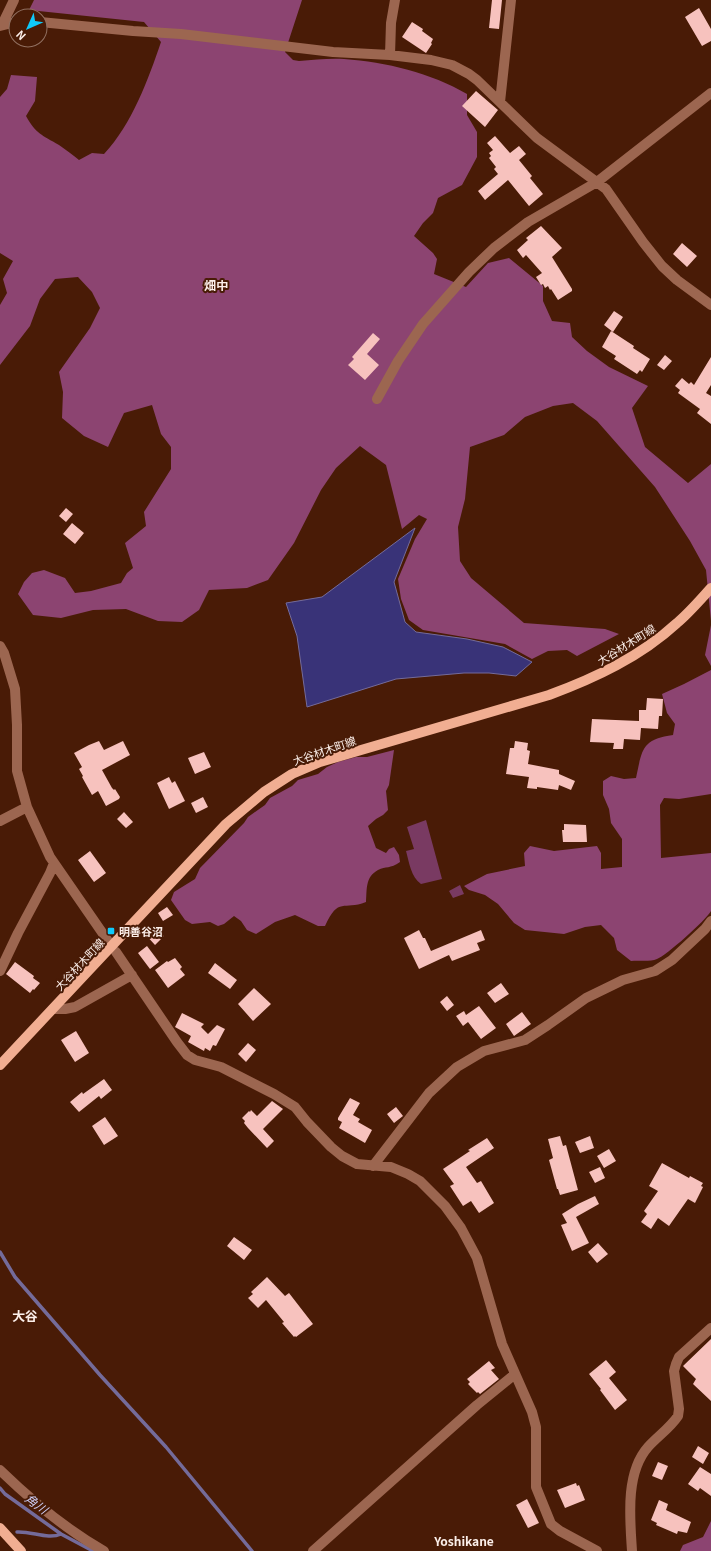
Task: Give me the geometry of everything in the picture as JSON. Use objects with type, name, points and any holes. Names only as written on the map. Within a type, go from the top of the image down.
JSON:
[{"type":"main road","name":"大谷材木町線","points":[[0,1065],[226,824],[264,792],[292,774],[320,762],[550,695],[586,681],[613,668],[663,635],[677,623],[711,588]]},
{"type":"main road","points":[[0,1528],[21,1551]]},
{"type":"street","points":[[1,26],[14,0]]},
{"type":"street","points":[[390,55],[391,23],[395,0]]},
{"type":"street","points":[[500,102],[511,0]]},
{"type":"street","points":[[48,23],[181,34],[333,52],[390,55],[431,60],[452,65],[469,74],[537,138],[606,189],[643,242],[662,266],[677,280],[711,305]]},
{"type":"street","points":[[376,399],[398,361],[423,324],[469,272],[494,248],[518,229],[597,182],[711,93]]},
{"type":"street","points":[[0,646],[4,653],[15,689],[18,725],[18,771],[21,788],[27,807],[54,863],[108,941]]},
{"type":"street","points":[[0,821],[27,807]]},
{"type":"street","points":[[0,971],[54,863]]},
{"type":"street","points":[[373,1166],[414,1113],[428,1092],[457,1067],[484,1051],[525,1040],[586,998],[623,980],[655,971],[672,960],[705,929],[711,921]]},
{"type":"street","points":[[116,952],[179,1046],[187,1055],[195,1060],[221,1067],[274,1094],[295,1108],[331,1147],[342,1156],[357,1164],[391,1167],[408,1174],[420,1181],[445,1206],[461,1228],[478,1258],[502,1344],[532,1412],[536,1426],[536,1487],[551,1524],[560,1531],[597,1551]]},
{"type":"street","points":[[53,1009],[75,1007],[132,975]]},
{"type":"street","points":[[632,1551],[629,1509],[634,1475],[639,1461],[647,1448],[678,1416],[679,1409],[674,1371],[679,1357],[711,1328]]},
{"type":"street","points":[[313,1551],[477,1405],[515,1374]]},
{"type":"street","points":[[0,1470],[26,1495],[59,1522],[83,1539],[104,1551]]},
{"type":"shaded area","points":[[34,0],[302,0],[285,52],[293,60],[344,59],[392,66],[423,74],[467,94],[467,115],[477,132],[477,157],[462,185],[438,198],[433,213],[423,223],[414,236],[433,253],[437,259],[434,274],[466,287],[488,263],[509,258],[543,286],[543,301],[552,321],[570,323],[572,337],[587,351],[609,367],[648,386],[632,408],[645,447],[688,483],[711,464],[711,621],[706,570],[690,541],[655,487],[597,421],[573,403],[553,406],[525,417],[504,435],[470,447],[465,499],[458,527],[460,561],[471,578],[524,623],[605,629],[619,634],[577,656],[567,650],[548,651],[532,659],[505,644],[423,630],[409,620],[401,599],[398,579],[415,539],[427,519],[419,515],[402,529],[386,465],[360,446],[336,468],[321,490],[294,543],[268,580],[247,588],[209,590],[199,610],[182,622],[158,621],[126,609],[93,610],[61,618],[33,615],[18,594],[24,582],[32,573],[44,570],[65,578],[75,593],[91,591],[121,583],[127,573],[133,568],[125,543],[146,526],[144,512],[171,469],[171,447],[161,434],[152,405],[124,413],[108,447],[84,436],[62,418],[63,392],[59,372],[90,328],[100,308],[92,292],[78,277],[55,279],[40,299],[30,326],[0,365],[0,305],[7,293],[3,279],[13,261],[0,253],[0,97],[7,89],[11,75],[37,77],[35,101],[26,116],[33,127],[40,134],[59,145],[79,160],[92,153],[104,154],[123,129],[131,115],[145,86],[161,42],[144,22],[48,12],[48,8],[30,8]]},
{"type":"shaded area","points":[[415,528],[394,582],[405,622],[416,632],[467,639],[503,647],[532,662],[516,676],[489,673],[464,673],[396,679],[307,707],[297,636],[286,603],[322,597]]},
{"type":"shaded area","points":[[711,625],[711,666],[705,655]]},
{"type":"shaded area","points":[[711,670],[711,794],[679,799],[664,798],[660,805],[661,858],[711,853],[711,911],[702,922],[669,952],[657,959],[631,961],[617,950],[614,938],[601,925],[585,927],[564,934],[525,930],[514,923],[498,904],[485,895],[469,890],[464,886],[487,874],[525,866],[524,853],[530,846],[554,851],[597,846],[601,853],[601,869],[622,867],[622,839],[611,823],[609,809],[603,795],[603,781],[611,776],[624,779],[636,778],[642,754],[649,743],[662,737],[673,735],[675,724],[667,713],[662,694]]},
{"type":"shaded area","points":[[394,750],[389,785],[386,791],[388,810],[368,826],[376,848],[386,853],[389,849],[394,847],[399,855],[400,862],[393,866],[378,870],[371,876],[367,888],[366,902],[338,908],[334,911],[325,926],[318,926],[295,915],[275,922],[256,934],[247,930],[241,921],[234,916],[224,924],[218,926],[210,922],[192,924],[185,920],[171,900],[174,892],[195,879],[200,868],[248,817],[265,805],[270,798],[292,786],[298,780],[318,774],[327,767],[338,762]]},
{"type":"shaded area","points":[[426,820],[442,879],[421,884],[415,877],[409,864],[406,851],[414,849],[407,827]]},
{"type":"shaded area","points":[[460,885],[464,894],[453,898],[449,891]]},
{"type":"shaded area","points":[[711,1521],[711,1551],[680,1551],[683,1545],[703,1537]]},
{"type":"building","points":[[492,0],[502,0],[499,29],[489,28]]},
{"type":"building","points":[[699,8],[711,29],[711,41],[702,46],[685,17]]},
{"type":"building","points":[[412,22],[423,29],[422,31],[433,39],[432,44],[426,53],[402,37]]},
{"type":"building","points":[[476,91],[498,110],[485,127],[462,106]]},
{"type":"building","points":[[495,136],[510,153],[519,146],[526,154],[519,160],[532,176],[530,178],[543,194],[529,206],[508,180],[485,200],[478,191],[498,174],[494,169],[496,167],[489,158],[491,156],[489,153],[493,150],[487,143]]},
{"type":"building","points":[[541,226],[562,248],[552,257],[572,289],[572,291],[558,300],[551,289],[550,290],[548,286],[545,288],[543,284],[541,285],[536,277],[542,273],[526,255],[523,258],[517,250],[528,240],[526,238]]},
{"type":"building","points":[[682,243],[697,256],[687,267],[673,254]]},
{"type":"building","points":[[614,311],[623,317],[613,332],[604,325]]},
{"type":"building","points":[[611,331],[634,346],[633,348],[650,359],[642,372],[640,370],[637,374],[614,359],[616,356],[602,347]]},
{"type":"building","points":[[373,333],[380,339],[367,354],[379,365],[365,380],[348,365],[354,359],[352,357]]},
{"type":"building","points":[[665,355],[672,361],[664,370],[657,365]]},
{"type":"building","points":[[711,357],[711,385],[706,393],[711,396],[711,424],[697,413],[700,409],[678,393],[680,390],[675,386],[682,378],[689,384],[691,382],[694,385]]},
{"type":"building","points":[[66,508],[73,514],[66,522],[59,516]]},
{"type":"building","points":[[72,523],[84,533],[75,544],[63,534]]},
{"type":"building","points":[[647,698],[663,699],[662,716],[659,716],[658,729],[641,728],[640,740],[624,739],[623,749],[613,749],[614,743],[590,742],[592,719],[639,721],[639,710],[646,710]]},
{"type":"building","points":[[99,741],[104,750],[123,741],[130,755],[102,770],[112,788],[114,790],[115,789],[120,797],[106,806],[98,791],[92,795],[82,777],[83,776],[79,769],[82,767],[74,753]]},
{"type":"building","points":[[515,741],[528,743],[527,750],[530,751],[528,764],[559,770],[559,774],[575,781],[571,790],[559,785],[558,790],[537,787],[537,789],[527,788],[529,777],[506,774],[510,748],[514,748]]},
{"type":"building","points":[[204,752],[211,767],[195,774],[188,758]]},
{"type":"building","points":[[169,777],[172,783],[175,781],[185,801],[169,809],[157,783]]},
{"type":"building","points":[[203,797],[208,807],[196,813],[191,803]]},
{"type":"building","points":[[124,812],[133,822],[126,828],[117,819]]},
{"type":"building","points":[[564,824],[586,825],[587,842],[563,842],[562,830],[564,830]]},
{"type":"building","points":[[90,851],[106,873],[94,882],[78,860]]},
{"type":"building","points":[[167,907],[173,915],[163,921],[158,913]]},
{"type":"building","points":[[154,926],[164,936],[155,945],[145,934]]},
{"type":"building","points":[[419,930],[423,938],[425,938],[431,951],[481,930],[485,940],[477,943],[480,950],[452,961],[449,955],[419,969],[404,938]]},
{"type":"building","points":[[147,946],[159,962],[150,969],[138,953]]},
{"type":"building","points":[[175,958],[182,967],[180,969],[185,975],[168,988],[155,970],[167,961],[168,962]]},
{"type":"building","points":[[15,962],[34,976],[33,978],[40,983],[30,993],[6,974]]},
{"type":"building","points":[[215,963],[237,980],[230,989],[208,973]]},
{"type":"building","points":[[501,983],[509,994],[495,1003],[487,993]]},
{"type":"building","points":[[254,988],[271,1004],[253,1021],[238,1004]]},
{"type":"building","points":[[447,996],[454,1005],[447,1011],[440,1002]]},
{"type":"building","points":[[479,1006],[496,1028],[481,1039],[468,1022],[463,1026],[456,1016],[464,1011],[466,1015]]},
{"type":"building","points":[[522,1012],[531,1024],[514,1036],[506,1024]]},
{"type":"building","points":[[182,1013],[204,1024],[201,1027],[208,1034],[217,1025],[225,1029],[216,1046],[213,1045],[210,1051],[205,1048],[204,1051],[188,1042],[191,1036],[175,1027]]},
{"type":"building","points":[[76,1031],[89,1053],[75,1062],[61,1040]]},
{"type":"building","points":[[248,1043],[256,1050],[246,1062],[238,1054]]},
{"type":"building","points":[[104,1079],[112,1090],[101,1099],[99,1096],[79,1112],[70,1102],[82,1092],[83,1094]]},
{"type":"building","points":[[350,1098],[360,1103],[353,1115],[360,1119],[358,1122],[372,1130],[365,1143],[339,1128],[342,1122],[338,1120],[338,1118]]},
{"type":"building","points":[[272,1101],[283,1109],[263,1129],[274,1141],[267,1148],[248,1128],[242,1118],[251,1110],[257,1116]]},
{"type":"building","points":[[396,1107],[403,1116],[394,1123],[387,1114]]},
{"type":"building","points":[[105,1117],[118,1136],[104,1145],[92,1126]]},
{"type":"building","points":[[560,1136],[563,1146],[566,1145],[578,1190],[560,1195],[549,1160],[553,1158],[548,1139]]},
{"type":"building","points":[[590,1136],[594,1148],[580,1153],[575,1142]]},
{"type":"building","points":[[487,1138],[494,1148],[466,1167],[477,1183],[481,1181],[494,1203],[479,1213],[471,1201],[463,1206],[450,1186],[454,1184],[443,1169]]},
{"type":"building","points":[[609,1149],[616,1161],[604,1168],[597,1156]]},
{"type":"building","points":[[662,1163],[689,1178],[690,1176],[703,1183],[701,1186],[703,1187],[695,1203],[688,1199],[669,1226],[658,1218],[651,1229],[641,1222],[647,1214],[644,1211],[658,1191],[649,1186]]},
{"type":"building","points":[[600,1167],[605,1178],[595,1183],[589,1172]]},
{"type":"building","points":[[595,1196],[599,1204],[576,1217],[589,1243],[572,1251],[561,1225],[567,1223],[562,1214]]},
{"type":"building","points":[[234,1237],[252,1250],[244,1260],[227,1246]]},
{"type":"building","points":[[598,1243],[608,1254],[597,1263],[588,1252]]},
{"type":"building","points":[[267,1277],[285,1296],[289,1293],[313,1324],[296,1337],[294,1337],[282,1323],[284,1322],[266,1300],[258,1308],[248,1298],[253,1294],[251,1292]]},
{"type":"building","points":[[711,1339],[711,1401],[693,1384],[696,1379],[683,1366]]},
{"type":"building","points":[[606,1360],[616,1372],[609,1378],[627,1400],[615,1410],[589,1374]]},
{"type":"building","points":[[489,1361],[495,1368],[491,1370],[499,1379],[480,1394],[468,1384],[470,1382],[467,1379]]},
{"type":"building","points":[[698,1446],[709,1453],[703,1464],[692,1457]]},
{"type":"building","points":[[658,1462],[668,1466],[662,1480],[652,1476]]},
{"type":"building","points":[[700,1467],[711,1474],[711,1496],[700,1488],[698,1491],[688,1484]]},
{"type":"building","points":[[576,1483],[577,1486],[579,1485],[585,1500],[565,1508],[557,1490]]},
{"type":"building","points":[[527,1499],[539,1523],[528,1528],[516,1505]]},
{"type":"building","points":[[659,1500],[668,1504],[666,1510],[691,1522],[687,1533],[678,1531],[677,1534],[656,1525],[657,1523],[651,1520]]},
{"type":"waterway","points":[[0,1252],[15,1277],[100,1375],[166,1447],[252,1551]]},
{"type":"waterway","name":"角川","points":[[0,1488],[5,1494],[61,1534],[93,1551]]},
{"type":"waterway","name":"角川","points":[[17,1532],[45,1536],[56,1536],[61,1534]]},
{"type":"place","name":"明善谷沼","points":[[111,931]]},
{"type":"district","name":"畑中","points":[[216,284]]},
{"type":"district","name":"大谷","points":[[25,1315]]},
{"type":"district","name":"Yoshikane","points":[[464,1540]]}]
